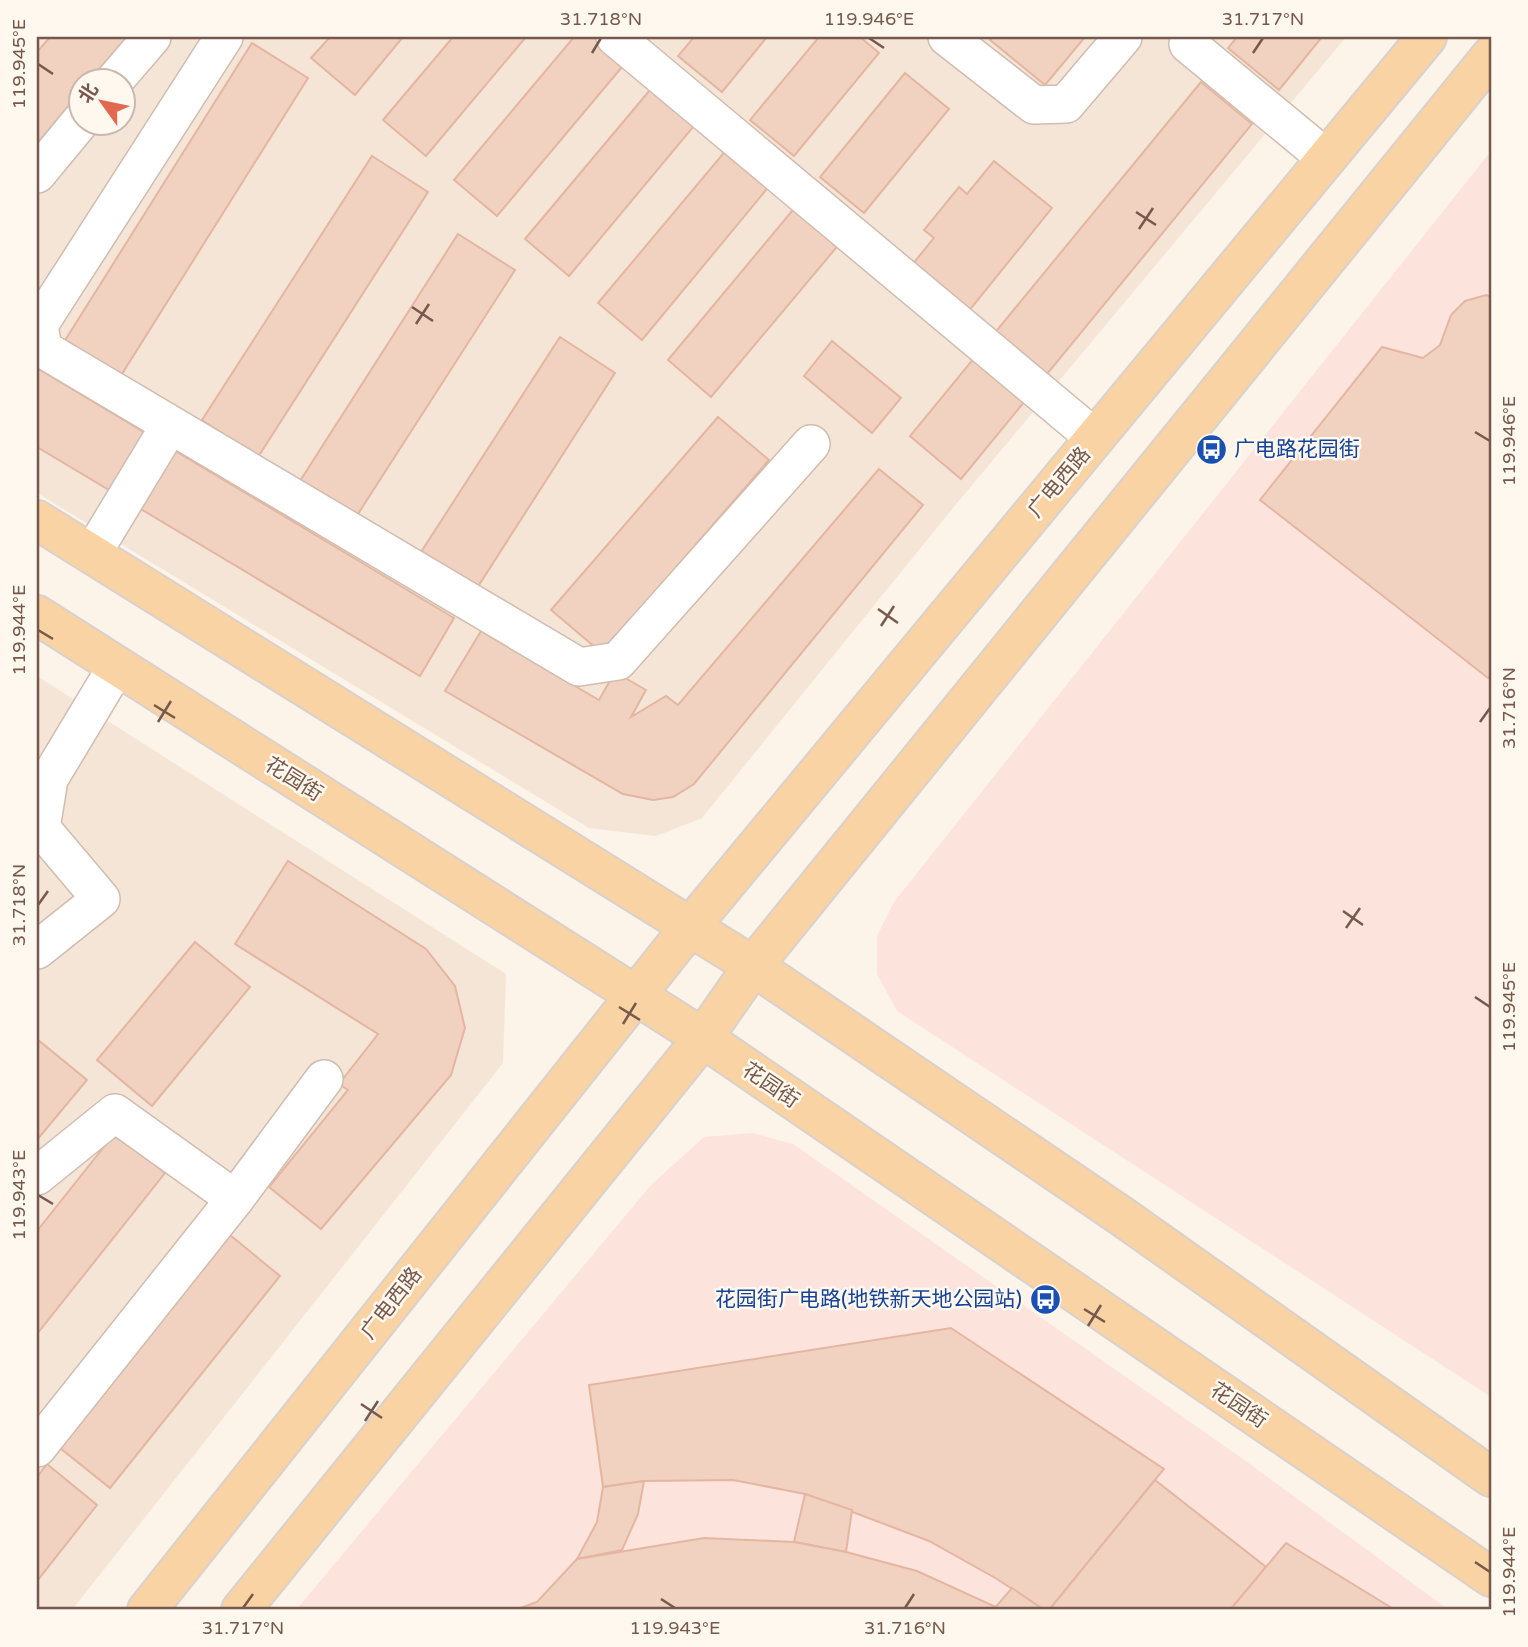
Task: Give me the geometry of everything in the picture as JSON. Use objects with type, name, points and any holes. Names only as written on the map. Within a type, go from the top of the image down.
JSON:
[{"type":"main road","name":"广电西路","points":[[147,1610],[690,927],[1427,37]]},
{"type":"main road","points":[[241,1610],[703,1038],[753,966],[1491,56]]},
{"type":"main road","points":[[37,520],[753,966],[1120,1215],[1491,1477]]},
{"type":"main road","name":"花园街","points":[[37,615],[703,1038],[1491,1577]]},
{"type":"lane","points":[[127,66],[152,37]]},
{"type":"lane","points":[[224,37],[39,325],[43,349],[579,667],[618,661],[811,444]]},
{"type":"lane","points":[[615,37],[1094,438]]},
{"type":"lane","points":[[947,37],[1034,106],[1066,104],[1123,37]]},
{"type":"lane","points":[[1188,44],[1326,159]]},
{"type":"lane","points":[[37,174],[68,136]]},
{"type":"lane","points":[[92,554],[170,425]]},
{"type":"lane","points":[[37,950],[101,900],[39,830],[49,779],[117,666]]},
{"type":"lane","points":[[37,1448],[235,1199],[324,1079]]},
{"type":"lane","points":[[37,1176],[115,1113],[235,1199]]},
{"type":"shaded area","points":[[37,37],[1346,37],[948,514],[702,818],[656,836],[589,828],[37,493]]},
{"type":"shaded area","points":[[1491,151],[1491,1397],[897,1011],[877,974],[877,936],[894,902]]},
{"type":"shaded area","points":[[37,676],[506,974],[503,1063],[72,1610],[37,1610]]},
{"type":"shaded area","points":[[752,1133],[793,1144],[1243,1459],[1449,1610],[296,1610],[651,1185],[704,1137]]},
{"type":"building","points":[[50,37],[127,37],[102,66],[66,66],[66,109],[37,144],[37,52]]},
{"type":"building","points":[[330,37],[403,37],[355,95],[311,58]]},
{"type":"building","points":[[453,37],[526,37],[426,156],[383,120]]},
{"type":"building","points":[[574,37],[599,37],[627,61],[497,216],[454,180]]},
{"type":"building","points":[[694,37],[767,37],[722,92],[678,56]]},
{"type":"building","points":[[819,37],[860,37],[879,53],[794,156],[750,120]]},
{"type":"building","points":[[993,37],[1085,37],[1045,85],[990,40]]},
{"type":"building","points":[[1237,37],[1322,37],[1279,90],[1228,48]]},
{"type":"building","points":[[252,43],[308,78],[120,377],[64,342]]},
{"type":"building","points":[[905,73],[949,109],[864,213],[820,177]]},
{"type":"building","points":[[1201,82],[1252,124],[961,479],[910,436]]},
{"type":"building","points":[[655,84],[699,120],[569,276],[525,239]]},
{"type":"building","points":[[728,148],[771,184],[642,340],[598,303]]},
{"type":"building","points":[[372,156],[428,192],[258,457],[202,420]]},
{"type":"building","points":[[994,161],[1052,208],[968,312],[911,266],[934,238],[924,230],[959,187],[967,194]]},
{"type":"building","points":[[797,205],[841,242],[711,397],[668,360]]},
{"type":"building","points":[[458,234],[515,270],[356,517],[300,481]]},
{"type":"building","points":[[1486,295],[1491,297],[1491,675],[1488,678],[1260,500],[1382,347],[1423,358],[1440,345],[1451,315],[1465,301]]},
{"type":"building","points":[[560,337],[615,373],[477,588],[421,552]]},
{"type":"building","points":[[832,341],[901,398],[872,433],[804,376]]},
{"type":"building","points":[[37,368],[454,618],[420,676],[37,447]]},
{"type":"building","points":[[718,417],[769,460],[602,653],[551,610]]},
{"type":"building","points":[[879,469],[923,505],[694,784],[673,797],[653,800],[623,794],[445,691],[481,631],[599,700],[615,672],[646,690],[631,717],[666,696],[678,705]]},
{"type":"building","points":[[288,861],[426,949],[455,986],[465,1028],[451,1075],[321,1229],[269,1187],[348,1090],[339,1084],[378,1034],[235,944]]},
{"type":"building","points":[[195,942],[250,987],[152,1106],[97,1060]]},
{"type":"building","points":[[37,1039],[87,1080],[37,1140]]},
{"type":"building","points":[[115,1133],[165,1173],[37,1334],[37,1231]]},
{"type":"building","points":[[230,1235],[280,1276],[110,1488],[60,1448]]},
{"type":"building","points":[[951,1328],[1164,1469],[1049,1610],[1044,1610],[997,1579],[929,1541],[805,1494],[733,1480],[644,1481],[603,1487],[589,1385]]},
{"type":"building","points":[[47,1464],[97,1505],[37,1581],[37,1477]]},
{"type":"building","points":[[1155,1480],[1266,1567],[1230,1610],[1049,1610]]},
{"type":"building","points":[[644,1481],[638,1514],[622,1550],[577,1559],[597,1522],[603,1487]]},
{"type":"building","points":[[805,1494],[852,1510],[846,1552],[794,1542]]},
{"type":"building","points":[[704,1538],[794,1542],[846,1552],[917,1571],[996,1607],[993,1610],[515,1610],[537,1602],[577,1559]]},
{"type":"building","points":[[1286,1543],[1395,1610],[1230,1610]]},
{"type":"building","points":[[1012,1588],[1044,1610],[993,1610]]},
{"type":"place","name":"广电路花园街","points":[[1211,449]]},
{"type":"place","name":"花园街广电路(地铁新天地公园站)","points":[[1045,1299]]}]
